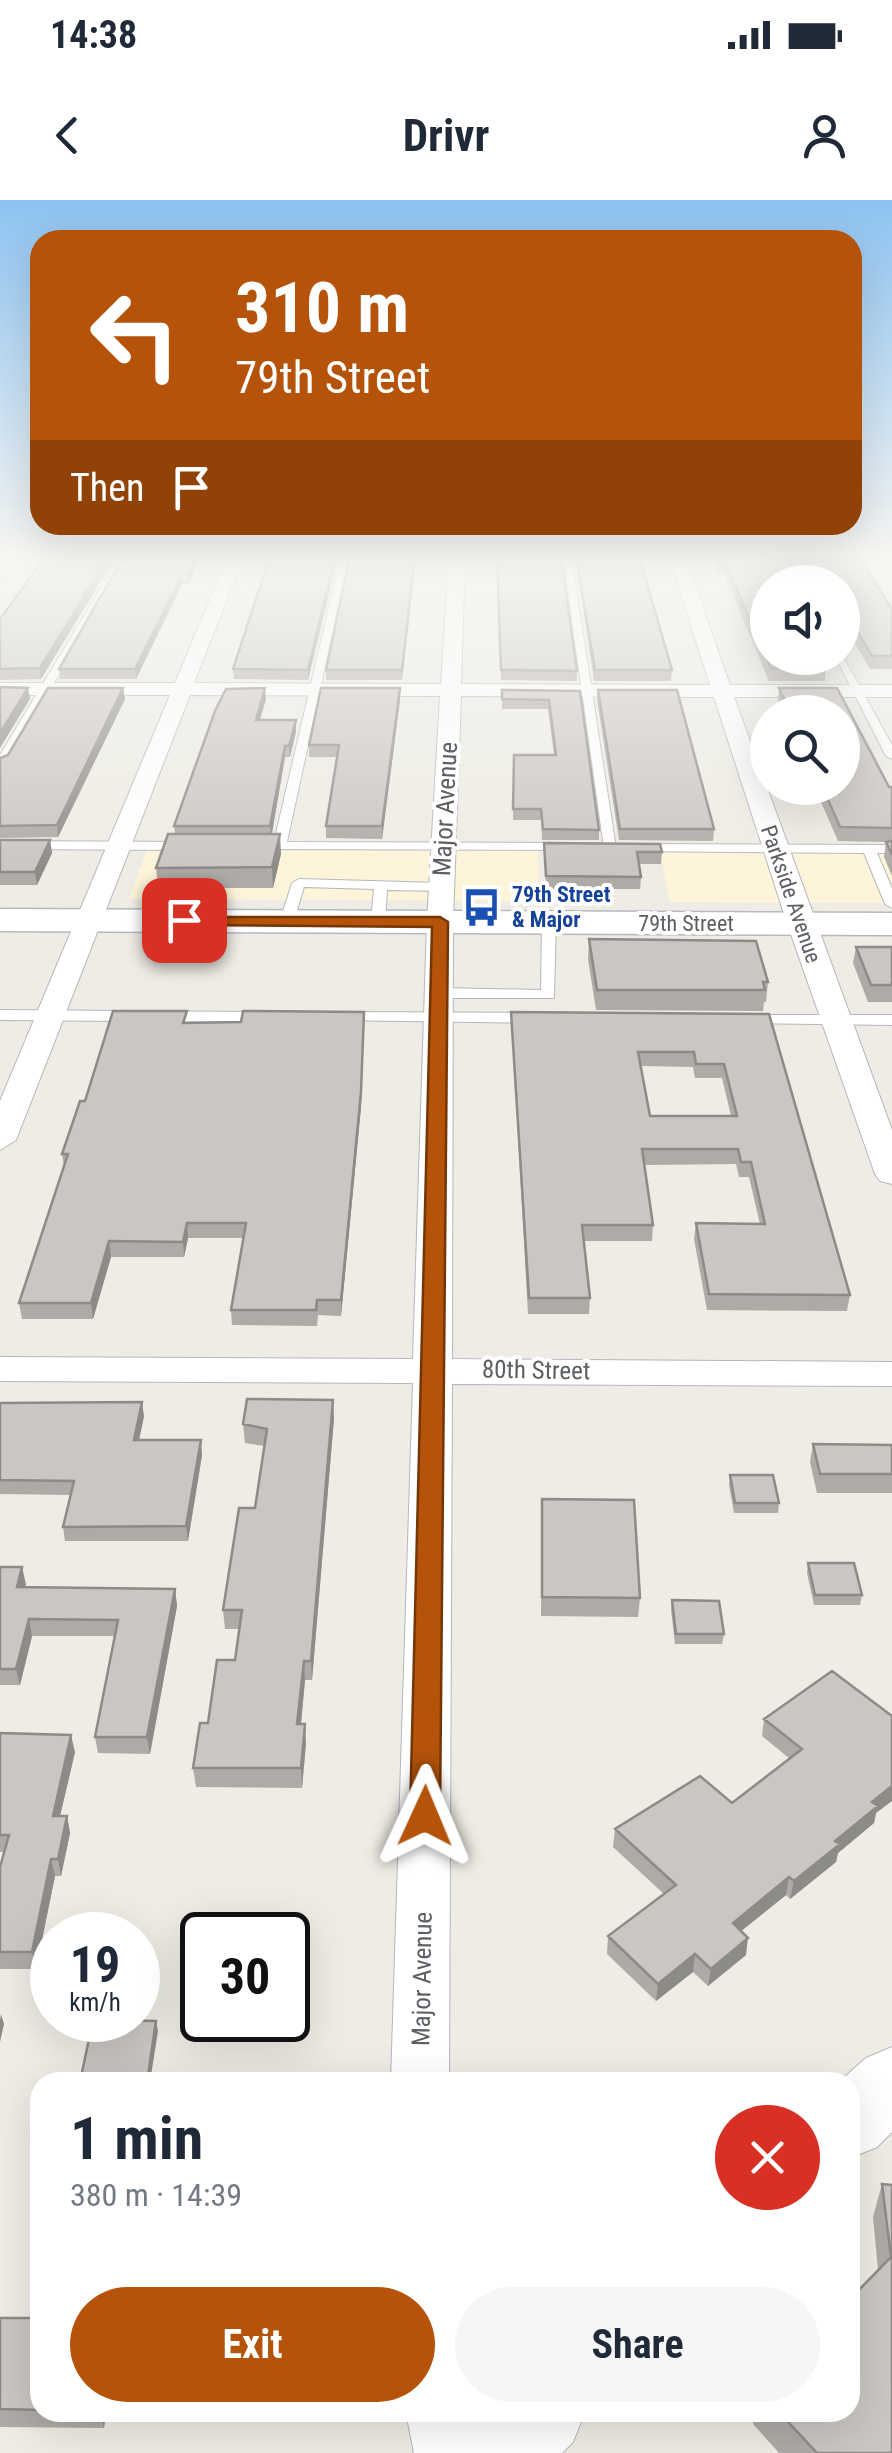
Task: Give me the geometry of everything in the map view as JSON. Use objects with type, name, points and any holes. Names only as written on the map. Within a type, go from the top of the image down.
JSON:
[{"type":"main road","name":"79th Street","points":[[0,920],[378,922],[441,904],[549,922],[892,924]]},
{"type":"street","points":[[0,1140],[193,661]]},
{"type":"street","name":"Major Avenue","points":[[420,2072],[438,1006],[452,661]]},
{"type":"street","name":"Parkside Avenue","points":[[714,661],[800,924],[892,1174]]},
{"type":"street","points":[[0,688],[892,691]]},
{"type":"street","name":"80th Street","points":[[0,1368],[892,1374]]},
{"type":"street","points":[[860,2112],[892,2082]]},
{"type":"street","points":[[442,2422],[448,2453]]},
{"type":"street","points":[[500,2453],[533,2422]]},
{"type":"lane","points":[[0,765],[62,661]]},
{"type":"lane","points":[[280,846],[322,661]]},
{"type":"lane","points":[[583,661],[610,848]]},
{"type":"lane","points":[[850,675],[892,756]]},
{"type":"lane","points":[[0,845],[206,846]]},
{"type":"lane","points":[[243,846],[829,848],[833,857],[842,861],[892,849]]},
{"type":"lane","points":[[872,855],[892,904]]},
{"type":"lane","points":[[287,921],[299,883],[380,884],[441,904]]},
{"type":"lane","points":[[378,922],[380,884]]},
{"type":"lane","points":[[320,1017],[549,995],[549,922]]},
{"type":"lane","points":[[438,1006],[552,1018]]},
{"type":"lane","points":[[0,1015],[280,1017]]},
{"type":"lane","points":[[724,1020],[892,1020]]},
{"type":"shaded area","points":[[149,845],[537,847],[540,901],[129,899]]},
{"type":"shaded area","points":[[659,848],[892,849],[892,903],[670,902]]},
{"type":"building","points":[[0,661],[44,661],[40,668],[0,669]]},
{"type":"building","points":[[64,661],[139,661],[135,669],[59,669]]},
{"type":"building","points":[[236,661],[310,661],[308,670],[233,669]]},
{"type":"building","points":[[328,661],[403,661],[402,670],[326,670]]},
{"type":"building","points":[[501,661],[576,661],[577,671],[501,670]]},
{"type":"building","points":[[594,661],[669,661],[672,670],[595,670]]},
{"type":"building","points":[[0,687],[28,688],[0,733]]},
{"type":"building","points":[[48,688],[123,688],[57,825],[0,826],[0,758],[8,755]]},
{"type":"building","points":[[265,688],[256,720],[296,720],[289,746],[285,746],[270,826],[174,826],[226,689]]},
{"type":"building","points":[[321,688],[400,688],[382,826],[326,826],[339,745],[309,745]]},
{"type":"building","points":[[779,688],[837,688],[841,695],[782,695]]},
{"type":"building","points":[[502,690],[580,691],[599,830],[543,829],[541,809],[513,809],[514,755],[556,755],[549,700],[502,699]]},
{"type":"building","points":[[598,690],[677,690],[714,829],[620,829]]},
{"type":"building","points":[[860,732],[892,787],[892,828],[840,827],[830,805],[860,805]]},
{"type":"building","points":[[168,834],[280,834],[272,867],[156,868]]},
{"type":"building","points":[[0,840],[50,840],[35,872],[0,872]]},
{"type":"building","points":[[544,843],[660,844],[662,852],[637,852],[641,877],[546,876]]},
{"type":"building","points":[[589,939],[756,941],[768,982],[763,982],[765,990],[597,990]]},
{"type":"building","points":[[856,947],[892,947],[892,985],[871,985]]},
{"type":"building","points":[[113,1011],[187,1011],[183,1023],[241,1022],[243,1011],[364,1012],[361,1092],[341,1300],[317,1300],[316,1310],[231,1310],[246,1223],[187,1223],[183,1242],[109,1241],[91,1303],[19,1303],[68,1154],[62,1154],[80,1101],[85,1101]]},
{"type":"building","points":[[511,1012],[769,1014],[850,1295],[709,1294],[696,1223],[765,1224],[751,1162],[741,1162],[738,1149],[642,1149],[653,1225],[582,1225],[590,1298],[529,1298]],"holes":[[[638,1052],[694,1052],[696,1064],[724,1064],[737,1116],[650,1116]]]},
{"type":"building","points":[[247,1399],[333,1400],[311,1661],[304,1661],[297,1724],[305,1724],[301,1768],[193,1768],[200,1723],[208,1723],[217,1660],[235,1660],[242,1610],[223,1610],[239,1508],[255,1508],[267,1429],[243,1424]]},
{"type":"building","points":[[142,1402],[134,1440],[201,1440],[186,1526],[63,1527],[74,1481],[0,1480],[0,1403]]},
{"type":"building","points":[[813,1444],[892,1445],[892,1474],[820,1474]]},
{"type":"building","points":[[730,1475],[773,1475],[779,1503],[735,1503]]},
{"type":"building","points":[[542,1499],[634,1500],[640,1598],[542,1597]]},
{"type":"building","points":[[808,1563],[854,1563],[862,1595],[815,1595]]},
{"type":"building","points":[[0,1567],[22,1567],[17,1587],[175,1589],[147,1737],[95,1737],[118,1620],[29,1619],[16,1669],[0,1669]]},
{"type":"building","points":[[672,1600],[719,1601],[724,1634],[676,1634]]},
{"type":"building","points":[[832,1671],[892,1716],[892,1786],[872,1802],[878,1806],[835,1841],[840,1844],[794,1881],[789,1877],[733,1923],[748,1938],[711,1969],[695,1954],[658,1984],[608,1936],[676,1885],[615,1829],[700,1776],[732,1803],[802,1749],[764,1719]]},
{"type":"building","points":[[0,1733],[71,1735],[53,1816],[67,1816],[58,1859],[51,1859],[40,1912],[30,1912],[30,1952],[0,1952],[0,1867],[9,1835],[0,1835]]},
{"type":"building","points":[[88,2042],[153,2042],[148,2072],[82,2072]]},
{"type":"building","points":[[882,2184],[892,2185],[892,2453],[817,2453],[788,2422],[860,2422],[860,2289],[891,2257]]},
{"type":"building","points":[[0,2318],[30,2318],[30,2410],[0,2409]]},
{"type":"place","name":"79th Street & Major","points":[[482,907]]},
{"type":"route","points":[[184,920],[440,922],[425,1816]]}]
